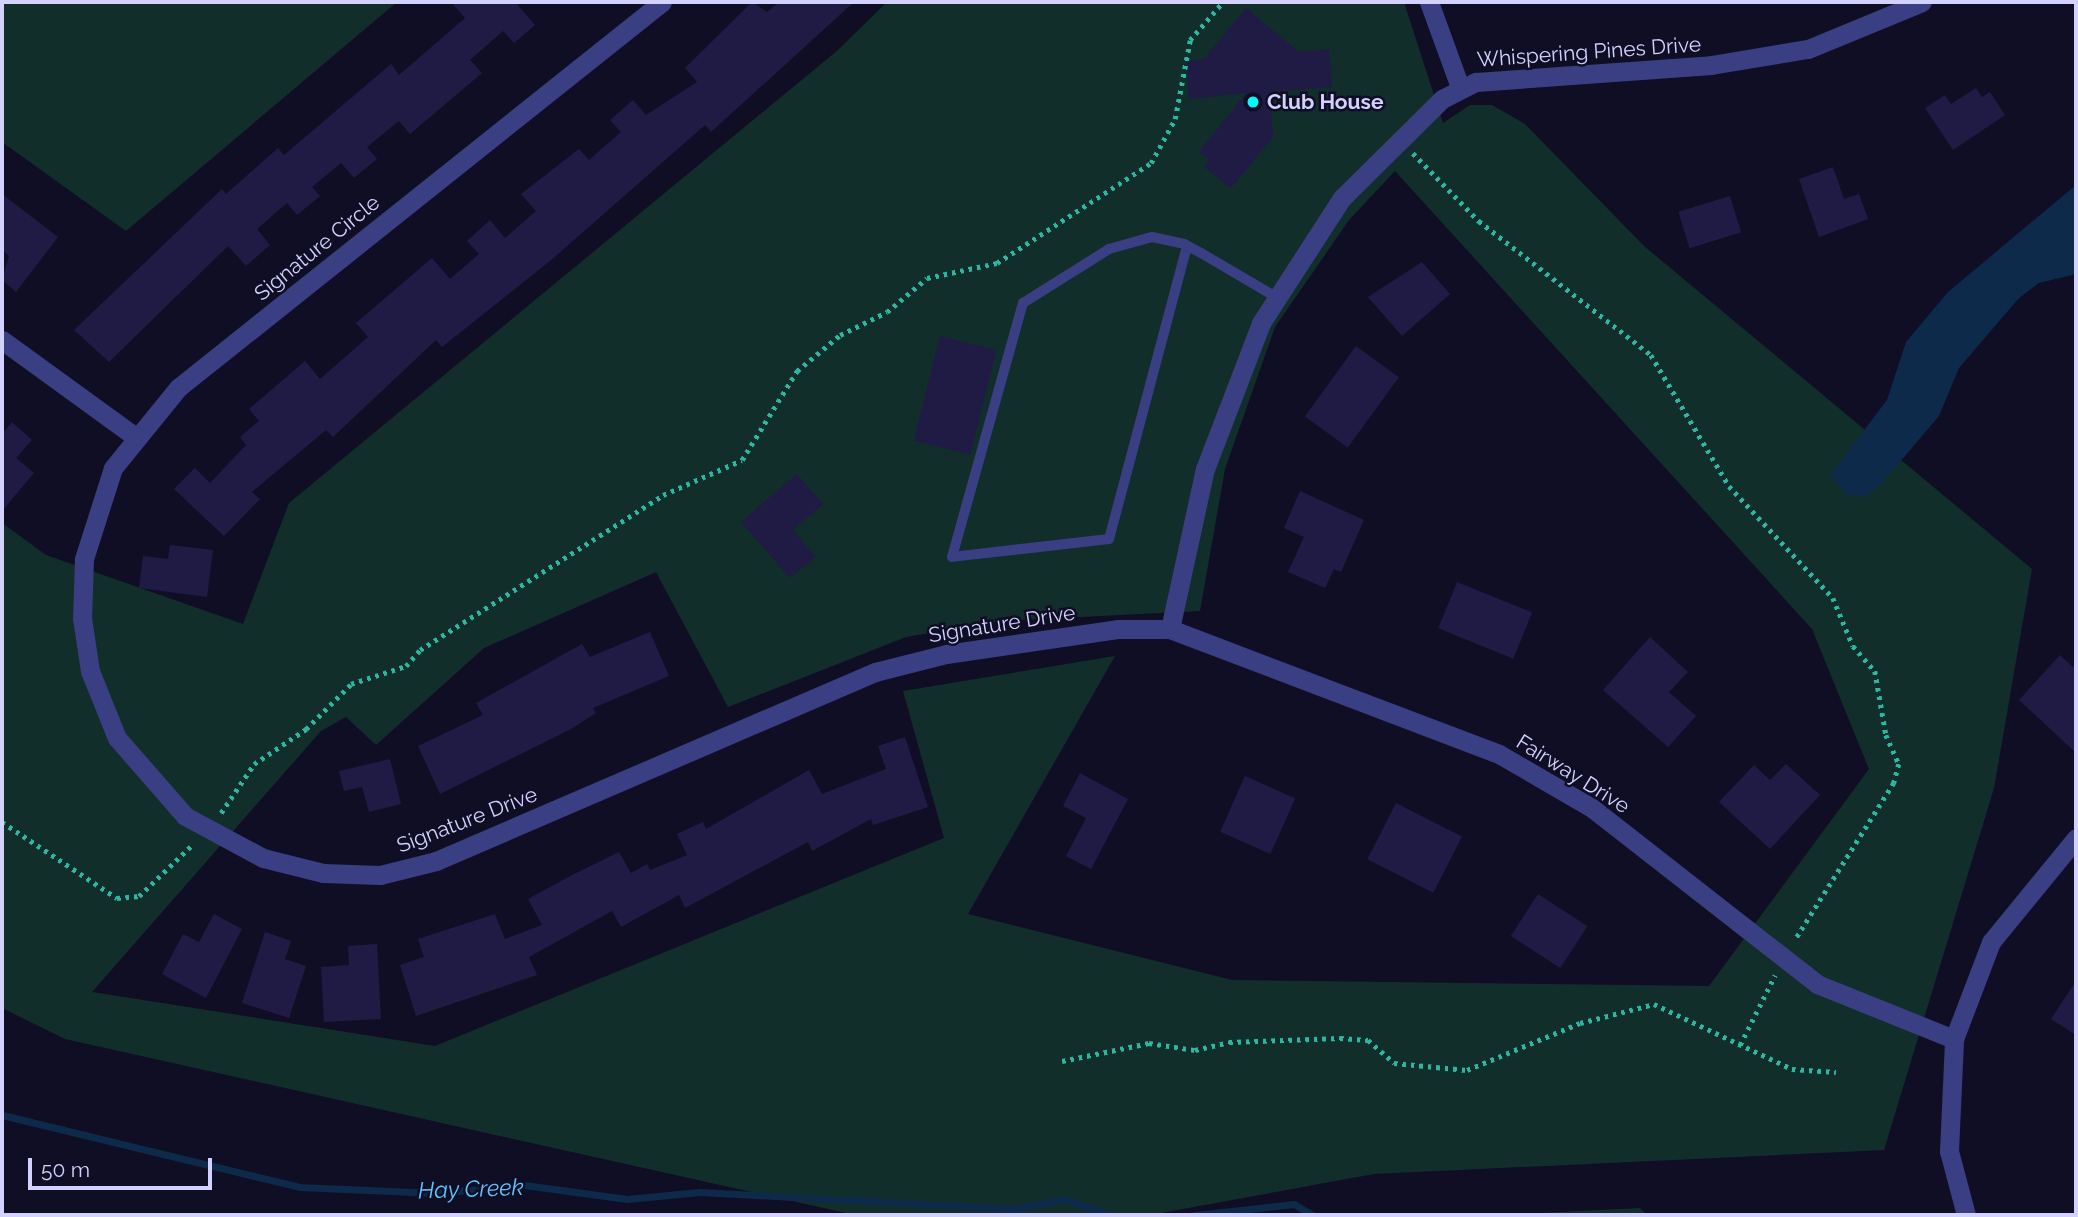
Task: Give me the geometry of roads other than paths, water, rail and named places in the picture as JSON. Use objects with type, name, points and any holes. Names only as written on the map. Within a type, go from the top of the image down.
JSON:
[{"type":"street","name":"Signature Circle","points":[[134,436],[178,388],[662,2]]},
{"type":"street","points":[[1429,2],[1460,87]]},
{"type":"street","name":"Whispering Pines Drive","points":[[1170,629],[1219,424],[1276,297],[1342,198],[1399,137],[1460,87],[1741,62],[1839,40],[1922,2]]},
{"type":"street","points":[[2,340],[134,436]]},
{"type":"street","name":"Signature Drive","points":[[134,436],[90,528],[81,592],[85,643],[98,698],[117,738],[158,791],[206,830],[263,858],[323,873],[408,870],[875,672],[1012,644],[1170,629]]},
{"type":"street","name":"Fairway Drive","points":[[1170,629],[1457,735],[1533,772],[1616,826],[1782,961],[1850,1000],[1954,1039]]},
{"type":"street","points":[[1966,1215],[1949,1151],[1954,1039],[1991,942],[2076,838]]},
{"type":"lane","points":[[1187,246],[1109,539],[952,557],[1023,303],[1131,241],[1152,237],[1187,246],[1276,297]]},
{"type":"water","points":[[2076,185],[2076,274],[2039,283],[2019,298],[1959,368],[1939,416],[1883,482],[1867,496],[1847,495],[1830,475],[1887,400],[1906,342],[1948,292]]},
{"type":"waterway","name":"Hay Creek","points":[[2,1115],[299,1187],[436,1193],[524,1185],[627,1199],[700,1192],[1012,1209],[1065,1199],[1111,1215]]},
{"type":"waterway","name":"Hay Creek","points":[[1195,1215],[1294,1204],[1312,1215]]},
{"type":"place","name":"Club House","points":[[1253,102]]}]
